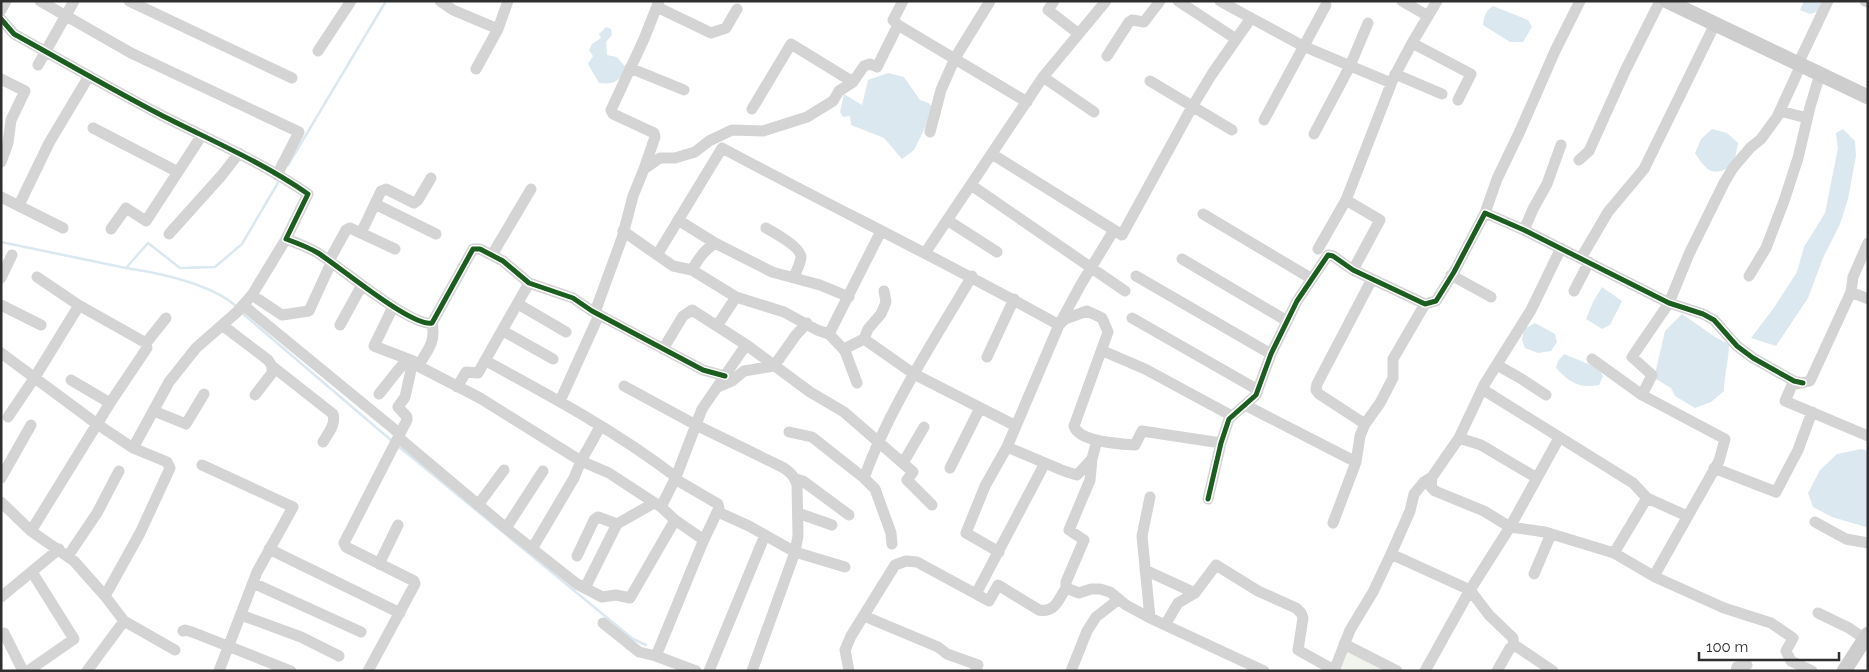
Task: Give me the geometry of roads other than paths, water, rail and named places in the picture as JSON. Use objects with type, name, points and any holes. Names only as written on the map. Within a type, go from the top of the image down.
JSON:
[{"type":"street","points":[[1,10],[6,1]]},
{"type":"street","points":[[40,1],[131,53],[300,132],[280,176]]},
{"type":"street","points":[[38,66],[74,1]]},
{"type":"street","points":[[130,1],[292,78]]},
{"type":"street","points":[[318,51],[351,1]]},
{"type":"street","points":[[440,1],[453,10],[498,29]]},
{"type":"street","points":[[476,69],[498,29],[508,1]]},
{"type":"street","points":[[903,1],[893,20],[898,25],[1027,102]]},
{"type":"street","points":[[930,132],[942,90],[955,58],[990,1]]},
{"type":"street","points":[[1054,1],[1048,10],[1078,35]]},
{"type":"street","points":[[925,253],[1042,77],[1106,1]]},
{"type":"street","points":[[1107,56],[1129,22],[1132,20],[1144,22],[1160,1]]},
{"type":"street","points":[[1178,1],[1236,39]]},
{"type":"street","points":[[1220,1],[1303,46],[1350,66],[1442,94]]},
{"type":"street","points":[[1402,1],[1428,16]]},
{"type":"street","points":[[1318,249],[1346,200],[1393,79],[1437,1]]},
{"type":"street","points":[[1208,499],[1221,443],[1229,419],[1256,395],[1271,354],[1287,320],[1297,301],[1328,255],[1333,256],[1353,270],[1425,304],[1436,301],[1485,213],[1497,179],[1580,1]]},
{"type":"street","points":[[1578,160],[1589,151],[1625,71],[1660,1]]},
{"type":"street","points":[[1667,1],[1868,97]]},
{"type":"street","points":[[1642,395],[1652,375],[1632,357],[1668,303],[1689,254],[1733,168],[1750,148],[1761,139],[1780,111],[1828,1]]},
{"type":"street","points":[[560,401],[597,314],[633,196],[655,137],[654,133],[613,114],[611,110],[657,3],[711,33],[726,28],[737,9]]},
{"type":"street","points":[[1264,120],[1326,5]]},
{"type":"street","points":[[992,154],[1122,235],[1124,234],[1192,107],[1251,18]]},
{"type":"street","points":[[1,19],[14,34],[89,76],[280,176],[308,194],[286,239],[252,295],[240,309],[196,348],[170,382],[133,448]]},
{"type":"street","points":[[1314,134],[1350,66],[1368,23]]},
{"type":"street","points":[[1574,292],[1585,260],[1608,212],[1644,169],[1715,24]]},
{"type":"street","points":[[644,169],[660,158],[675,158],[695,152],[709,141],[732,130],[764,131],[807,117],[833,102],[839,91],[853,82],[864,66],[870,64],[877,67],[898,25]]},
{"type":"street","points":[[1412,43],[1471,74],[1458,100]]},
{"type":"street","points":[[752,109],[791,44],[853,82]]},
{"type":"street","points":[[630,68],[684,90]]},
{"type":"street","points":[[1749,276],[1766,248],[1784,202],[1798,158],[1820,74]]},
{"type":"street","points":[[19,205],[49,143],[89,76]]},
{"type":"street","points":[[1042,77],[1094,112]]},
{"type":"street","points":[[1,79],[25,91],[11,120],[8,143],[1,162]]},
{"type":"street","points":[[1150,81],[1232,130]]},
{"type":"street","points":[[1780,111],[1807,118]]},
{"type":"street","points":[[93,128],[178,172]]},
{"type":"street","points":[[111,229],[126,208],[146,221],[202,135]]},
{"type":"street","points":[[1524,230],[1547,184],[1561,145]]},
{"type":"street","points":[[657,255],[722,148],[972,276],[1060,325]]},
{"type":"street","points":[[169,234],[239,154]]},
{"type":"street","points":[[404,218],[418,200],[431,178]]},
{"type":"street","points":[[971,185],[1125,291]]},
{"type":"street","points":[[362,233],[381,191],[386,189],[414,203]]},
{"type":"street","points":[[492,255],[531,189]]},
{"type":"street","points":[[1,197],[63,228]]},
{"type":"street","points":[[1346,200],[1380,220],[1353,270]]},
{"type":"street","points":[[375,204],[436,234]]},
{"type":"street","points":[[1485,213],[1561,248],[1668,303],[1703,314],[1714,320],[1737,346],[1753,358],[1794,381],[1803,383]]},
{"type":"street","points":[[1203,214],[1312,279]]},
{"type":"street","points":[[678,220],[715,243],[772,272],[820,285],[849,297]]},
{"type":"street","points":[[947,220],[997,252]]},
{"type":"street","points":[[252,295],[282,315],[309,311],[330,262],[346,230],[350,228],[395,249]]},
{"type":"street","points":[[766,228],[785,238],[789,244],[800,252],[801,258],[794,278]]},
{"type":"street","points":[[999,552],[966,532],[985,486],[1008,446],[1060,325],[1090,268],[1114,230]]},
{"type":"street","points":[[623,231],[673,266],[692,270],[736,297],[784,312],[817,330],[830,334],[844,349],[857,383]]},
{"type":"street","points":[[830,334],[881,231]]},
{"type":"street","points":[[286,239],[318,253],[393,307],[423,322],[432,323]]},
{"type":"street","points":[[692,270],[697,260],[707,248],[715,243]]},
{"type":"street","points":[[1868,243],[1853,277],[1851,292],[1810,381],[1792,385],[1785,401],[1868,436]]},
{"type":"street","points":[[1164,625],[1178,603],[1195,593],[1216,565],[1258,592],[1296,608],[1303,618],[1298,650],[1334,670],[1350,630],[1373,592],[1391,554],[1410,511],[1414,494],[1424,482],[1432,477],[1460,438],[1482,389],[1532,310],[1561,248]]},
{"type":"street","points":[[379,394],[433,342],[432,323],[473,249],[480,249],[503,261],[529,283],[573,298],[597,314],[703,370],[725,376]]},
{"type":"street","points":[[1,278],[12,255]]},
{"type":"street","points":[[1182,259],[1287,320]]},
{"type":"street","points":[[1451,275],[1491,296]]},
{"type":"street","points":[[864,478],[878,441],[914,374],[972,276]]},
{"type":"street","points":[[1136,276],[1271,354]]},
{"type":"street","points":[[37,277],[80,306],[146,343]]},
{"type":"street","points":[[1365,424],[1319,394],[1316,390],[1372,279]]},
{"type":"street","points":[[457,387],[465,373],[478,373],[529,283]]},
{"type":"street","points":[[340,325],[362,285]]},
{"type":"street","points":[[844,349],[864,339],[868,329],[881,314],[886,302],[884,291]]},
{"type":"street","points":[[1851,292],[1868,299]]},
{"type":"street","points":[[717,326],[736,297]]},
{"type":"street","points":[[987,358],[1014,300]]},
{"type":"street","points":[[518,304],[566,332]]},
{"type":"street","points":[[1333,523],[1356,462],[1360,436],[1365,424],[1393,378],[1394,358],[1425,304]]},
{"type":"street","points":[[1,305],[41,325]]},
{"type":"street","points":[[8,417],[80,306]]},
{"type":"street","points":[[393,307],[374,346],[413,362],[480,398],[581,461],[609,473],[657,505],[704,540]]},
{"type":"street","points":[[240,309],[397,440],[532,549],[577,584],[602,597],[616,595],[630,598],[675,520]]},
{"type":"street","points":[[664,349],[683,316],[692,310],[746,345],[810,392],[844,412],[913,472],[907,480],[932,505]]},
{"type":"street","points":[[1060,325],[1065,319],[1087,311],[1102,318],[1108,332],[1103,351],[1074,426],[1075,430],[1080,434],[1097,440],[1135,446],[1142,430],[1221,443]]},
{"type":"street","points":[[31,531],[97,424],[147,348],[146,343],[166,318]]},
{"type":"street","points":[[1132,318],[1258,390]]},
{"type":"street","points":[[718,387],[732,381],[744,371],[774,366],[796,334],[807,323]]},
{"type":"street","points":[[222,325],[333,414],[332,426],[323,442]]},
{"type":"street","points":[[503,331],[553,359]]},
{"type":"street","points":[[864,339],[914,374],[1016,426]]},
{"type":"street","points":[[585,588],[617,524],[657,505],[675,478],[702,409],[746,345]]},
{"type":"street","points":[[1103,351],[1145,369],[1232,416]]},
{"type":"street","points":[[1,353],[97,424],[133,448],[167,462],[170,468],[140,533],[105,596]]},
{"type":"street","points":[[1592,359],[1642,395],[1725,439],[1719,461],[1654,576]]},
{"type":"street","points":[[486,361],[560,401],[650,458],[675,478],[718,504],[718,512],[704,540],[656,656]]},
{"type":"street","points":[[368,671],[415,584],[414,581],[346,548],[344,543],[407,420],[398,408],[405,396],[413,362]]},
{"type":"street","points":[[1497,365],[1546,395]]},
{"type":"street","points":[[255,395],[272,373],[272,366]]},
{"type":"street","points":[[71,380],[110,404]]},
{"type":"street","points":[[624,386],[696,425],[784,468],[792,473],[796,480],[798,536],[795,552],[752,671]]},
{"type":"street","points":[[1482,389],[1633,483],[1647,498],[1687,516]]},
{"type":"street","points":[[154,411],[186,424],[204,394]]},
{"type":"street","points":[[1244,405],[1356,462]]},
{"type":"street","points":[[950,468],[980,408]]},
{"type":"street","points":[[1714,468],[1776,492],[1798,450],[1812,412]]},
{"type":"street","points":[[1,478],[31,425]]},
{"type":"street","points":[[532,549],[574,478],[600,427]]},
{"type":"street","points":[[903,463],[924,427]]},
{"type":"street","points":[[789,432],[812,437],[875,489],[891,533],[892,544]]},
{"type":"street","points":[[1460,438],[1481,446],[1537,478]]},
{"type":"street","points":[[1425,671],[1470,590],[1510,527],[1559,438]]},
{"type":"street","points":[[849,671],[845,650],[850,636],[895,565],[906,561],[917,562],[989,601],[998,585],[1039,610],[1046,611],[1052,609],[1066,588],[1066,582],[1084,540],[1069,530],[1090,480],[1097,440]]},
{"type":"street","points":[[1008,446],[1077,475],[1092,460]]},
{"type":"street","points":[[976,594],[1045,463]]},
{"type":"street","points":[[202,466],[293,507],[269,549],[253,583],[219,671]]},
{"type":"street","points":[[478,505],[504,470]]},
{"type":"street","points":[[506,528],[543,471]]},
{"type":"street","points":[[1,597],[32,572],[64,553],[97,513],[120,472]]},
{"type":"street","points":[[1432,477],[1431,487],[1435,491],[1484,511],[1510,527],[1551,534],[1614,553],[1654,576],[1724,608],[1771,623],[1792,638],[1786,651],[1791,661],[1812,671]]},
{"type":"street","points":[[796,480],[803,481],[849,515]]},
{"type":"street","points":[[1150,497],[1142,536],[1150,618]]},
{"type":"street","points":[[1614,553],[1647,498]]},
{"type":"street","points":[[1,502],[31,531],[64,553],[105,596],[124,621],[175,650]]},
{"type":"street","points":[[718,512],[795,552],[845,567]]},
{"type":"street","points":[[798,513],[832,525]]},
{"type":"street","points":[[577,556],[594,520],[598,517],[617,524]]},
{"type":"street","points":[[1815,522],[1846,539],[1868,543]]},
{"type":"street","points":[[379,564],[398,525]]},
{"type":"street","points":[[1534,574],[1551,534]]},
{"type":"street","points":[[709,671],[765,535]]},
{"type":"street","points":[[269,549],[400,613]]},
{"type":"street","points":[[1391,554],[1470,590],[1489,615],[1513,638],[1514,647]]},
{"type":"street","points":[[1145,570],[1195,593]]},
{"type":"street","points":[[28,671],[74,639],[32,572]]},
{"type":"street","points":[[253,583],[361,632]]},
{"type":"street","points":[[1066,588],[1079,593],[1091,589],[1110,592],[1150,618],[1264,671]]},
{"type":"street","points":[[1071,671],[1087,632],[1096,617],[1119,598]]},
{"type":"street","points":[[1818,613],[1866,636],[1844,671]]},
{"type":"street","points":[[241,615],[301,637],[339,656]]},
{"type":"street","points":[[864,616],[938,647],[947,654],[978,665],[975,671]]},
{"type":"street","points":[[87,671],[124,621]]},
{"type":"street","points":[[603,623],[639,652],[656,656],[696,671]]},
{"type":"street","points":[[183,631],[192,632],[291,671]]},
{"type":"street","points":[[4,633],[22,671]]},
{"type":"street","points":[[1344,644],[1397,671]]},
{"type":"street","points":[[1497,671],[1510,648],[1516,646],[1553,671]]},
{"type":"waterway","points":[[288,165],[386,1]]},
{"type":"waterway","points":[[1,242],[126,268],[148,243],[180,268],[215,267],[242,244],[279,181]]},
{"type":"waterway","points":[[126,268],[169,276],[200,286],[214,292],[237,307]]},
{"type":"waterway","points":[[242,313],[392,441]]},
{"type":"waterway","points":[[398,446],[633,639],[646,645]]}]
